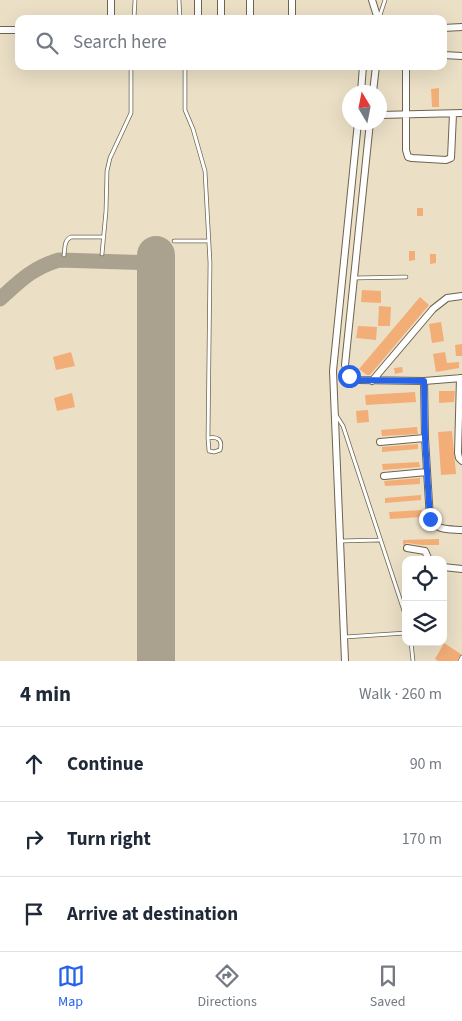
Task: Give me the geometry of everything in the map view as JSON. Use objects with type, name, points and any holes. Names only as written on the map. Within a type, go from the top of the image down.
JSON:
[{"type":"street","points":[[111,0],[111,15]]},
{"type":"street","points":[[198,0],[198,15]]},
{"type":"street","points":[[221,0],[221,15]]},
{"type":"street","points":[[250,0],[250,15]]},
{"type":"street","points":[[292,0],[292,15]]},
{"type":"street","points":[[372,0],[377,15]]},
{"type":"street","points":[[447,28],[462,28]]},
{"type":"street","points":[[0,30],[15,30]]},
{"type":"street","points":[[447,56],[462,56]]},
{"type":"street","points":[[362,85],[363,70]]},
{"type":"street","points":[[374,85],[376,70]]},
{"type":"street","points":[[406,70],[406,150],[408,157],[446,160],[451,158],[453,114]]},
{"type":"street","points":[[387,115],[462,113]]},
{"type":"street","points":[[345,661],[333,371],[357,130]]},
{"type":"street","points":[[369,130],[345,365],[346,371],[353,379],[424,381],[461,378],[461,433],[458,452],[459,458],[462,461]]},
{"type":"street","points":[[372,380],[433,309],[448,298],[462,296]]},
{"type":"street","points":[[424,381],[428,509],[430,519],[438,528],[462,530]]},
{"type":"street","points":[[380,442],[425,438]]},
{"type":"street","points":[[384,476],[427,472]]},
{"type":"street","points":[[407,548],[426,551],[428,556]]},
{"type":"street","points":[[447,567],[462,569]]},
{"type":"lane","points":[[134,15],[135,0]]},
{"type":"lane","points":[[179,0],[180,15]]},
{"type":"lane","points":[[379,15],[385,0]]},
{"type":"lane","points":[[102,254],[107,171],[110,158],[130,114],[131,70]]},
{"type":"lane","points":[[185,70],[186,110],[205,171],[209,241],[208,438],[209,451],[220,450],[222,445],[219,439],[215,437],[208,438]]},
{"type":"lane","points":[[64,255],[65,243],[71,237],[104,237]]},
{"type":"lane","points":[[174,241],[209,241]]},
{"type":"lane","points":[[354,278],[406,277]]},
{"type":"lane","points":[[334,413],[343,426],[402,606]]},
{"type":"lane","points":[[340,541],[379,540]]},
{"type":"lane","points":[[344,637],[402,632]]},
{"type":"lane","points":[[411,646],[412,661]]},
{"type":"lane","points":[[460,661],[462,657]]},
{"type":"building","points":[[439,88],[439,107],[432,107],[431,89]]},
{"type":"building","points":[[417,208],[423,208],[423,216],[417,216]]},
{"type":"building","points":[[409,251],[415,251],[415,260],[409,261]]},
{"type":"building","points":[[430,254],[436,254],[436,263],[430,264]]},
{"type":"building","points":[[362,290],[381,291],[381,303],[361,302]]},
{"type":"building","points":[[420,297],[429,305],[370,375],[359,369]]},
{"type":"building","points":[[379,306],[391,307],[390,326],[378,326]]},
{"type":"building","points":[[441,322],[444,341],[432,343],[429,324]]},
{"type":"building","points":[[358,326],[377,327],[376,340],[356,338]]},
{"type":"building","points":[[462,344],[462,356],[456,356],[455,345]]},
{"type":"building","points":[[71,352],[75,366],[56,370],[53,357]]},
{"type":"building","points":[[445,352],[447,363],[459,362],[459,368],[436,372],[433,354]]},
{"type":"building","points":[[402,367],[403,372],[395,374],[394,368]]},
{"type":"building","points":[[439,391],[455,391],[454,402],[439,403]]},
{"type":"building","points":[[415,392],[416,402],[366,405],[365,395]]},
{"type":"building","points":[[72,393],[75,407],[57,411],[54,398]]},
{"type":"building","points":[[368,410],[369,422],[357,423],[356,411]]},
{"type":"building","points":[[417,427],[418,434],[382,436],[381,430]]},
{"type":"building","points":[[452,431],[456,474],[441,475],[438,432]]},
{"type":"building","points":[[418,444],[418,449],[382,452],[382,447]]},
{"type":"building","points":[[419,462],[420,467],[383,470],[382,464]]},
{"type":"building","points":[[420,478],[420,484],[385,486],[384,481]]},
{"type":"building","points":[[421,495],[421,500],[385,503],[385,498]]},
{"type":"building","points":[[422,510],[422,517],[390,519],[389,512]]},
{"type":"building","points":[[439,539],[439,545],[407,543],[403,545],[403,540]]},
{"type":"building","points":[[447,645],[461,654],[457,661],[438,661],[435,659],[442,646]]},
{"type":"taxiway","points":[[0,299],[34,271],[59,260],[156,263]]},
{"type":"runway","points":[[156,255],[156,661]]},
{"type":"route","points":[[349,376],[358,380],[424,381],[428,509],[430,519]]}]
